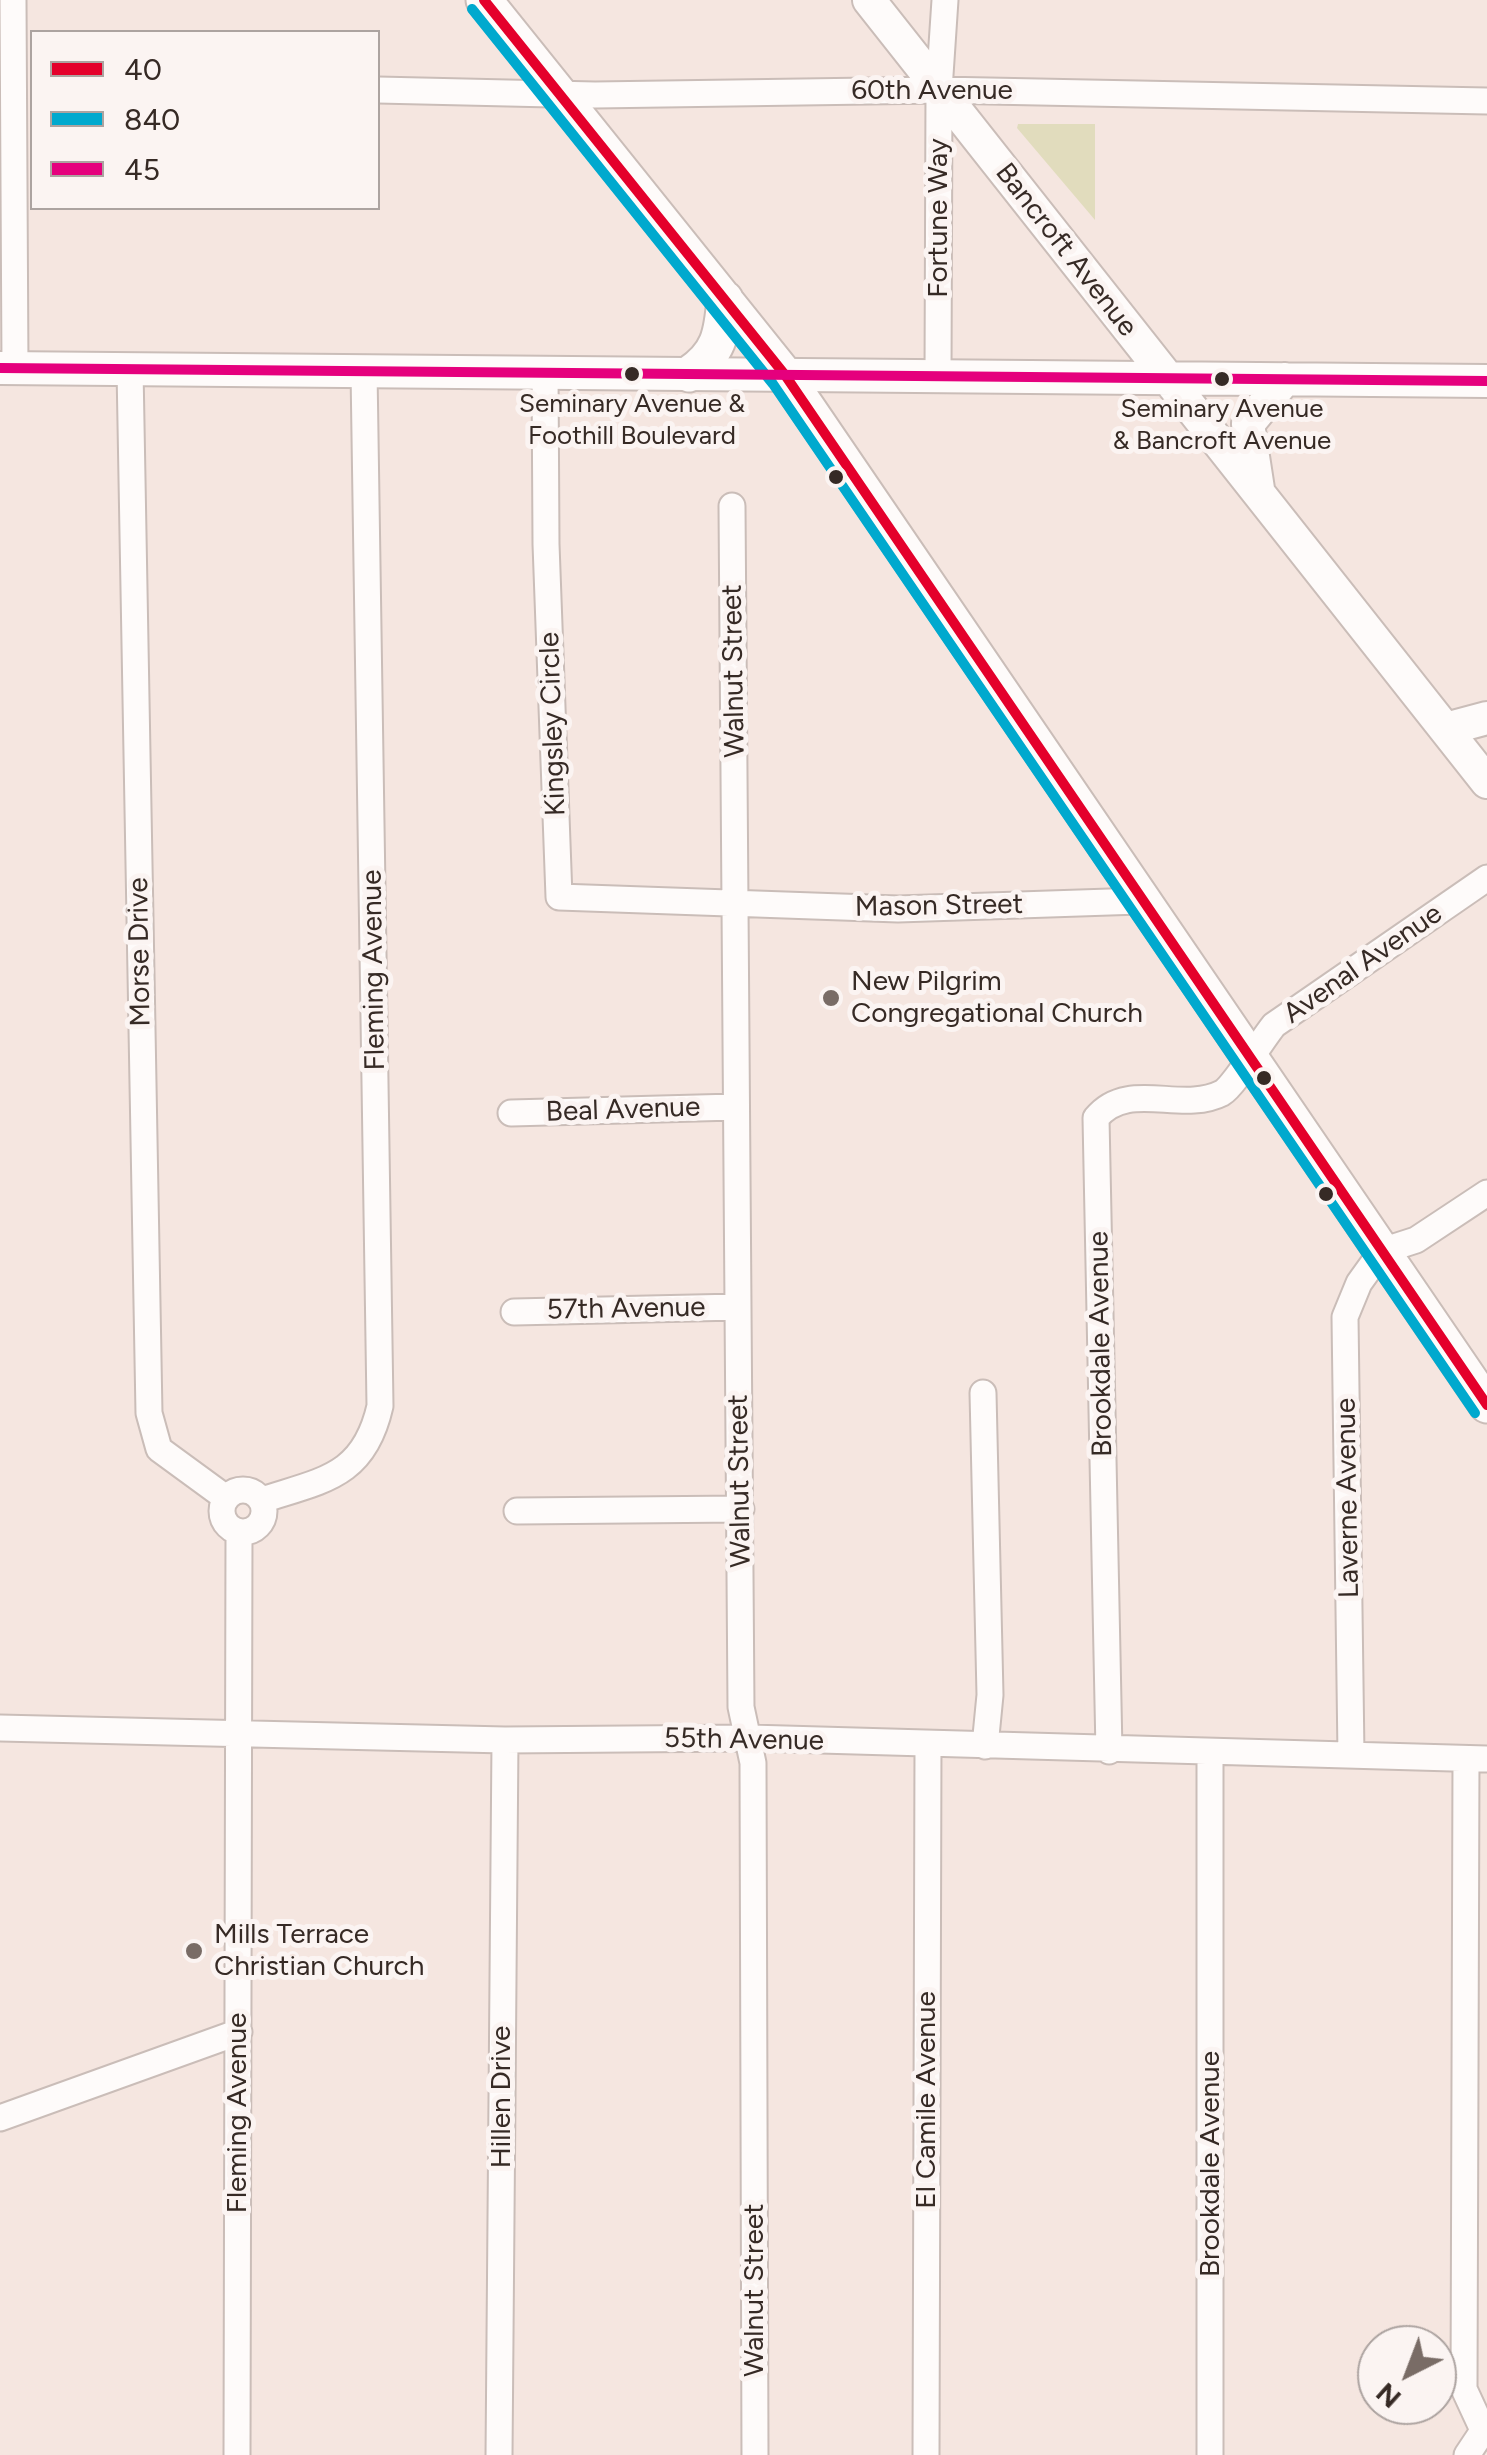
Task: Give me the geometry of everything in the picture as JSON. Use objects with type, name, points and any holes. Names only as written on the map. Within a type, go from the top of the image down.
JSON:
[{"type":"main road","points":[[484,0],[784,375],[1487,1405]]},
{"type":"main road","points":[[689,374],[708,361],[716,348],[725,299]]},
{"type":"street","points":[[13,0],[23,87],[8,368],[1487,381]]},
{"type":"street","name":"Bancroft Avenue","points":[[869,0],[1487,782]]},
{"type":"street","name":"Fortune Way","points":[[938,376],[939,90],[946,0]]},
{"type":"street","name":"60th Avenue","points":[[380,90],[513,90],[560,95],[939,90],[1487,100]]},
{"type":"street","name":"Morse Drive","points":[[130,369],[149,1413],[160,1449],[226,1498]]},
{"type":"street","name":"Fleming Avenue","points":[[262,1500],[339,1474],[359,1458],[374,1433],[380,1406],[364,371]]},
{"type":"street","name":"Kingsley Circle","points":[[546,373],[546,544],[560,897],[737,906]]},
{"type":"street","points":[[1260,498],[1248,424],[1285,379]]},
{"type":"street","name":"Walnut Street","points":[[732,506],[740,1707],[750,1738],[755,2455]]},
{"type":"street","points":[[1446,729],[1487,718]]},
{"type":"street","name":"Avenal Avenue","points":[[1247,1057],[1274,1025],[1487,878]]},
{"type":"street","name":"Mason Street","points":[[737,906],[898,909],[1140,901]]},
{"type":"street","name":"Brookdale Avenue","points":[[1109,1750],[1096,1118],[1108,1104],[1124,1098],[1204,1099],[1223,1092],[1236,1083],[1247,1057]]},
{"type":"street","name":"Beal Avenue","points":[[511,1113],[735,1107]]},
{"type":"street","points":[[1382,1251],[1416,1240],[1487,1192]]},
{"type":"street","name":"Laverne Avenue","points":[[1351,1754],[1346,1318],[1359,1283],[1382,1251]]},
{"type":"street","name":"57th Avenue","points":[[514,1312],[738,1306]]},
{"type":"street","points":[[983,1393],[990,1695],[985,1746]]},
{"type":"street","points":[[244,1489],[262,1500],[263,1521],[249,1532],[239,1532],[222,1516],[226,1498],[244,1489]]},
{"type":"street","points":[[518,1511],[741,1508]]},
{"type":"street","name":"Fleming Avenue","points":[[237,2455],[239,1532]]},
{"type":"street","name":"55th Avenue","points":[[0,1728],[504,1740],[750,1738],[1477,1759]]},
{"type":"street","name":"Hillen Drive","points":[[499,2455],[504,1740]]},
{"type":"street","name":"El Camile Avenue","points":[[926,2455],[928,1744]]},
{"type":"street","name":"Brookdale Avenue","points":[[1210,1754],[1210,2455]]},
{"type":"street","points":[[1467,2455],[1485,2427],[1464,2389],[1477,1759]]},
{"type":"street","points":[[0,2118],[238,2032]]},
{"type":"shaded area","points":[[1018,124],[1095,124],[1095,220],[1017,128]]},
{"type":"transit line","name":"40","points":[[484,0],[785,375],[1487,1405]]},
{"type":"transit line","name":"840","points":[[472,9],[773,384],[1475,1413]]},
{"type":"transit line","name":"45","points":[[0,368],[1487,381]]},
{"type":"place","name":"Seminary Avenue & Foothill Boulevard","points":[[632,374]]},
{"type":"place","name":"Seminary Avenue & Bancroft Avenue","points":[[1222,379]]},
{"type":"place","name":"New Pilgrim Congregational Church","points":[[831,998]]},
{"type":"place","name":"Mills Terrace Christian Church","points":[[194,1951]]}]
